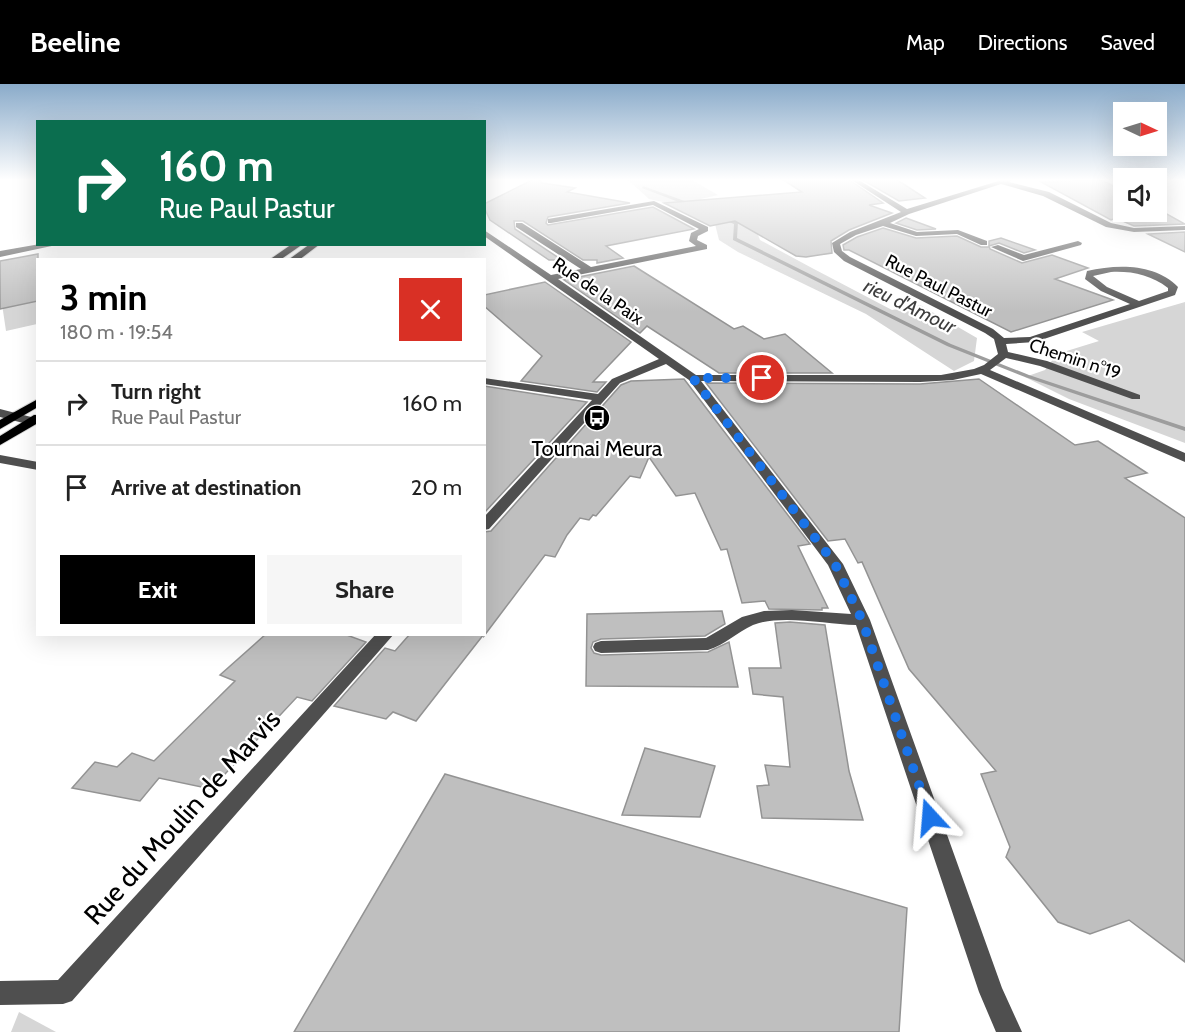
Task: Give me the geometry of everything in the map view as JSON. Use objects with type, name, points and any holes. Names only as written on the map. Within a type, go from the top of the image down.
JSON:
[{"type":"main road","points":[[276,258],[296,246]]},
{"type":"main road","points":[[295,258],[313,246]]},
{"type":"main road","points":[[0,425],[36,403]]},
{"type":"main road","points":[[0,441],[34,419]]},
{"type":"street","points":[[550,279],[704,247],[693,241],[694,235],[705,229],[694,223]]},
{"type":"street","name":"Rue Paul Pastur","points":[[881,223],[845,236],[836,243],[838,252],[847,259],[989,331],[1000,341],[998,360]]},
{"type":"street","points":[[883,223],[916,234],[958,232],[984,243]]},
{"type":"street","points":[[1105,223],[1134,230],[1185,228]]},
{"type":"street","points":[[519,225],[589,270]]},
{"type":"street","name":"Rue de la Paix","points":[[486,232],[550,279],[668,358],[693,378],[835,564],[862,620],[987,981],[1009,1032]]},
{"type":"street","points":[[995,247],[1023,258],[1078,243]]},
{"type":"street","points":[[0,254],[46,246]]},
{"type":"street","points":[[1000,341],[1031,340],[1139,304],[1172,293],[1173,287],[1167,281],[1139,271],[1110,268],[1090,273],[1088,277],[1094,284],[1139,304]]},
{"type":"street","points":[[486,524],[616,381],[668,358]]},
{"type":"street","points":[[693,378],[920,379],[954,376],[980,370],[998,360]]},
{"type":"street","name":"Chemin n°19","points":[[998,360],[1043,363],[1136,397]]},
{"type":"street","points":[[980,370],[1185,458]]},
{"type":"street","points":[[486,381],[601,398]]},
{"type":"street","points":[[0,413],[34,419]]},
{"type":"street","points":[[0,459],[36,466]]},
{"type":"street","points":[[601,647],[708,644],[722,639],[752,619],[781,616],[862,620]]},
{"type":"street","name":"Rue du Moulin de Marvis","points":[[0,993],[63,992],[384,636]]},
{"type":"shaded area","points":[[753,223],[760,240],[892,310],[920,305],[977,338],[974,361],[954,371],[866,314],[738,252],[719,240],[715,224]]},
{"type":"shaded area","points":[[36,302],[36,324],[6,331],[2,304]]},
{"type":"shaded area","points":[[1185,302],[1185,443],[1069,399],[1025,377],[1045,370],[1057,354],[1099,341],[1082,332]]},
{"type":"shaded area","points":[[19,1012],[56,1032],[11,1032]]},
{"type":"building","points":[[495,223],[514,223],[515,229],[562,260],[549,260]]},
{"type":"building","points":[[526,223],[683,223],[694,229],[606,246],[623,258],[597,263],[597,260],[583,260]]},
{"type":"building","points":[[704,223],[724,223],[710,226]]},
{"type":"building","points":[[739,223],[866,223],[831,241],[832,253],[806,257],[796,256]]},
{"type":"building","points":[[897,223],[920,223],[936,229],[917,230]]},
{"type":"building","points":[[1128,223],[1184,223],[1134,226]]},
{"type":"building","points":[[883,228],[916,238],[957,236],[981,247],[989,246],[990,249],[1022,263],[1052,255],[1088,268],[1055,279],[1113,300],[1011,332],[849,250],[844,250],[843,245],[857,237]]},
{"type":"building","points":[[1185,232],[1185,252],[1148,234]]},
{"type":"building","points":[[1001,238],[1035,250],[1024,253],[999,243],[989,246],[989,241]]},
{"type":"building","points":[[38,254],[36,258],[36,301],[0,309],[0,261]]},
{"type":"building","points":[[634,266],[734,329],[743,326],[764,339],[785,334],[832,373],[719,373],[647,326],[640,333],[564,280]]},
{"type":"building","points":[[545,282],[631,342],[593,382],[606,382],[597,392],[521,381],[542,356],[486,308],[486,295]]},
{"type":"building","points":[[684,379],[810,544],[798,546],[828,608],[822,608],[822,610],[769,609],[765,601],[742,603],[727,549],[721,550],[695,493],[676,496],[649,457],[640,478],[630,476],[596,516],[593,515],[589,520],[580,518],[555,557],[545,555],[486,633],[486,532],[491,531],[621,385],[631,381]]},
{"type":"building","points":[[979,379],[1075,445],[1098,441],[1147,473],[1125,478],[1185,518],[1185,962],[1129,920],[1090,934],[1058,922],[1006,857],[1010,847],[981,774],[996,771],[909,669],[862,562],[858,563],[845,539],[828,541],[706,383],[920,384]]},
{"type":"building","points":[[486,386],[587,402],[486,511]]},
{"type":"building","points":[[722,611],[725,624],[705,636],[601,639],[593,642],[591,648],[594,653],[601,655],[708,652],[729,642],[738,687],[586,686],[587,614]]},
{"type":"building","points":[[775,623],[825,625],[849,771],[863,820],[762,818],[757,786],[769,785],[765,765],[790,767],[783,697],[753,694],[749,668],[781,668]]},
{"type":"building","points":[[264,636],[350,636],[366,642],[312,701],[297,697],[211,789],[159,778],[140,801],[72,788],[95,762],[117,767],[132,753],[154,761],[235,681],[220,675]]},
{"type":"building","points":[[408,636],[482,636],[416,721],[393,712],[386,719],[334,706],[385,648],[395,651]]},
{"type":"building","points":[[645,748],[715,766],[700,817],[622,815]]},
{"type":"building","points":[[445,774],[907,908],[899,1032],[294,1032]]},
{"type":"waterway","name":"rieu d'Amour","points":[[736,223],[735,239],[949,345],[1027,376],[1185,429]]},
{"type":"place","name":"Tournai Meura","points":[[597,418]]},
{"type":"route","points":[[762,378],[693,378],[835,564],[862,620],[930,817]]}]
